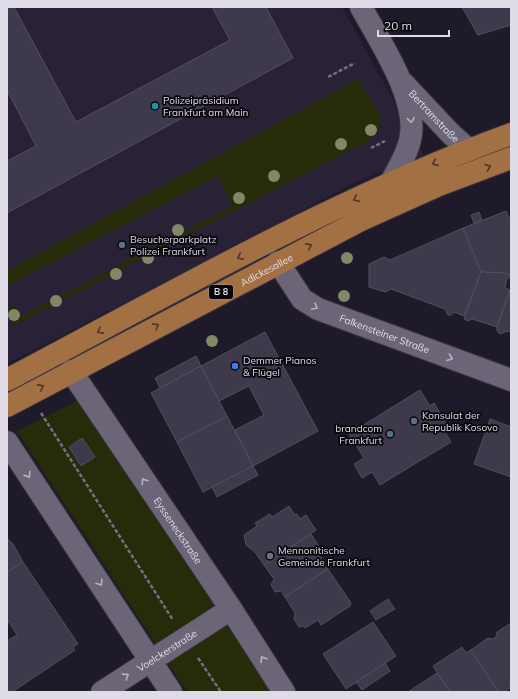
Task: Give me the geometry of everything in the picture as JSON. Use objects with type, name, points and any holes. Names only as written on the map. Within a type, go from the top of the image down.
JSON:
[{"type":"main road","name":"B 8","points":[[7,380],[274,239],[392,182],[511,134]]},
{"type":"main road","name":"Adickesallee","points":[[7,406],[278,262],[396,204],[439,185],[511,158]]},
{"type":"street","name":"Bertramstraße","points":[[361,7],[401,82],[408,105],[412,130],[410,141],[392,182]]},
{"type":"street","name":"Bertramstraße","points":[[401,82],[451,134],[469,150]]},
{"type":"street","name":"Falkensteiner Straße","points":[[278,262],[302,299],[318,309],[511,380]]},
{"type":"street","name":"Eysseneckstraße","points":[[71,371],[231,609],[284,692]]},
{"type":"street","points":[[7,442],[171,692]]},
{"type":"street","name":"Voelckerstraße","points":[[102,692],[231,609]]},
{"type":"path","points":[[328,77],[355,63]]},
{"type":"path","points":[[39,410],[221,692]]},
{"type":"shaded area","points":[[7,7],[342,7],[424,156],[360,180],[7,364]]},
{"type":"green space","points":[[358,79],[381,117],[379,130],[370,140],[13,326],[7,310],[15,306],[21,316],[233,206],[218,176],[7,286],[7,271]]},
{"type":"green space","points":[[78,400],[282,692],[187,692],[17,431]]},
{"type":"building","name":"Polizeipräsidium Frankfurt am Main","points":[[7,7],[14,7],[76,122],[230,40],[212,7],[266,7],[293,58],[7,213],[7,161],[36,146],[7,90]]},
{"type":"building","points":[[462,7],[511,7],[511,25],[478,35]]},
{"type":"building","points":[[506,211],[509,218],[511,217],[511,276],[504,273],[481,272],[463,228]]},
{"type":"building","points":[[479,212],[482,220],[474,223],[471,215]]},
{"type":"building","points":[[463,228],[481,272],[464,316],[454,312],[451,315],[448,315],[445,309],[391,289],[385,292],[369,287],[369,264],[384,257],[390,260]]},
{"type":"building","points":[[481,272],[504,273],[511,276],[507,279],[505,288],[510,290],[497,327],[472,319],[468,321],[464,319]]},
{"type":"building","points":[[510,290],[511,332],[507,331],[500,334],[497,331],[497,327]]},
{"type":"building","points":[[265,332],[318,431],[253,466],[235,430],[264,415],[249,386],[219,401],[201,366]]},
{"type":"building","points":[[196,356],[201,366],[160,388],[155,378]]},
{"type":"building","points":[[201,366],[227,416],[177,442],[151,393]]},
{"type":"building","points":[[420,390],[430,406],[434,403],[447,425],[442,427],[451,442],[380,485],[372,472],[362,478],[354,464],[364,458],[349,434]]},
{"type":"building","points":[[227,416],[253,466],[203,492],[177,442]]},
{"type":"building","points":[[490,419],[511,427],[511,477],[474,464]]},
{"type":"building","points":[[82,438],[95,457],[81,466],[69,447]]},
{"type":"building","points":[[253,466],[258,475],[217,497],[212,487]]},
{"type":"building","points":[[289,506],[295,515],[297,514],[300,519],[306,515],[316,530],[264,565],[255,552],[246,545],[244,535],[257,526],[255,523],[270,514],[272,517]]},
{"type":"building","points":[[311,534],[320,548],[316,550],[328,569],[285,597],[281,591],[275,592],[271,585],[274,579],[264,565]]},
{"type":"building","points":[[7,538],[13,544],[23,562],[7,572]]},
{"type":"building","points":[[23,562],[78,644],[73,647],[75,650],[12,692],[7,692],[7,641],[17,635],[7,619],[7,572]]},
{"type":"building","points":[[328,569],[351,603],[350,606],[321,625],[318,620],[305,628],[304,626],[299,627],[294,619],[295,613],[285,597]]},
{"type":"building","points":[[388,599],[395,609],[376,620],[370,611]]},
{"type":"building","points":[[373,622],[396,656],[346,689],[323,654]]},
{"type":"building","points":[[511,623],[511,687],[504,692],[498,692],[471,650],[488,638],[493,639],[496,637],[497,632]]},
{"type":"building","points":[[462,647],[466,653],[471,650],[498,692],[450,692],[433,666]]},
{"type":"building","points":[[385,663],[390,671],[362,690],[356,682]]},
{"type":"building","points":[[437,673],[450,692],[408,692],[420,684]]},
{"type":"place","name":"Polizeipräsidium Frankfurt am Main","points":[[155,106]]},
{"type":"place","name":"Besucherparkplatz Polizei Frankfurt","points":[[122,245]]},
{"type":"place","name":"Demmer Pianos & Flügel","points":[[235,366]]},
{"type":"place","name":"Konsulat der Republik Kosovo","points":[[414,421]]},
{"type":"place","name":"brandcom Frankfurt","points":[[390,434]]},
{"type":"place","name":"Mennonitische Gemeinde Frankfurt","points":[[270,556]]}]
